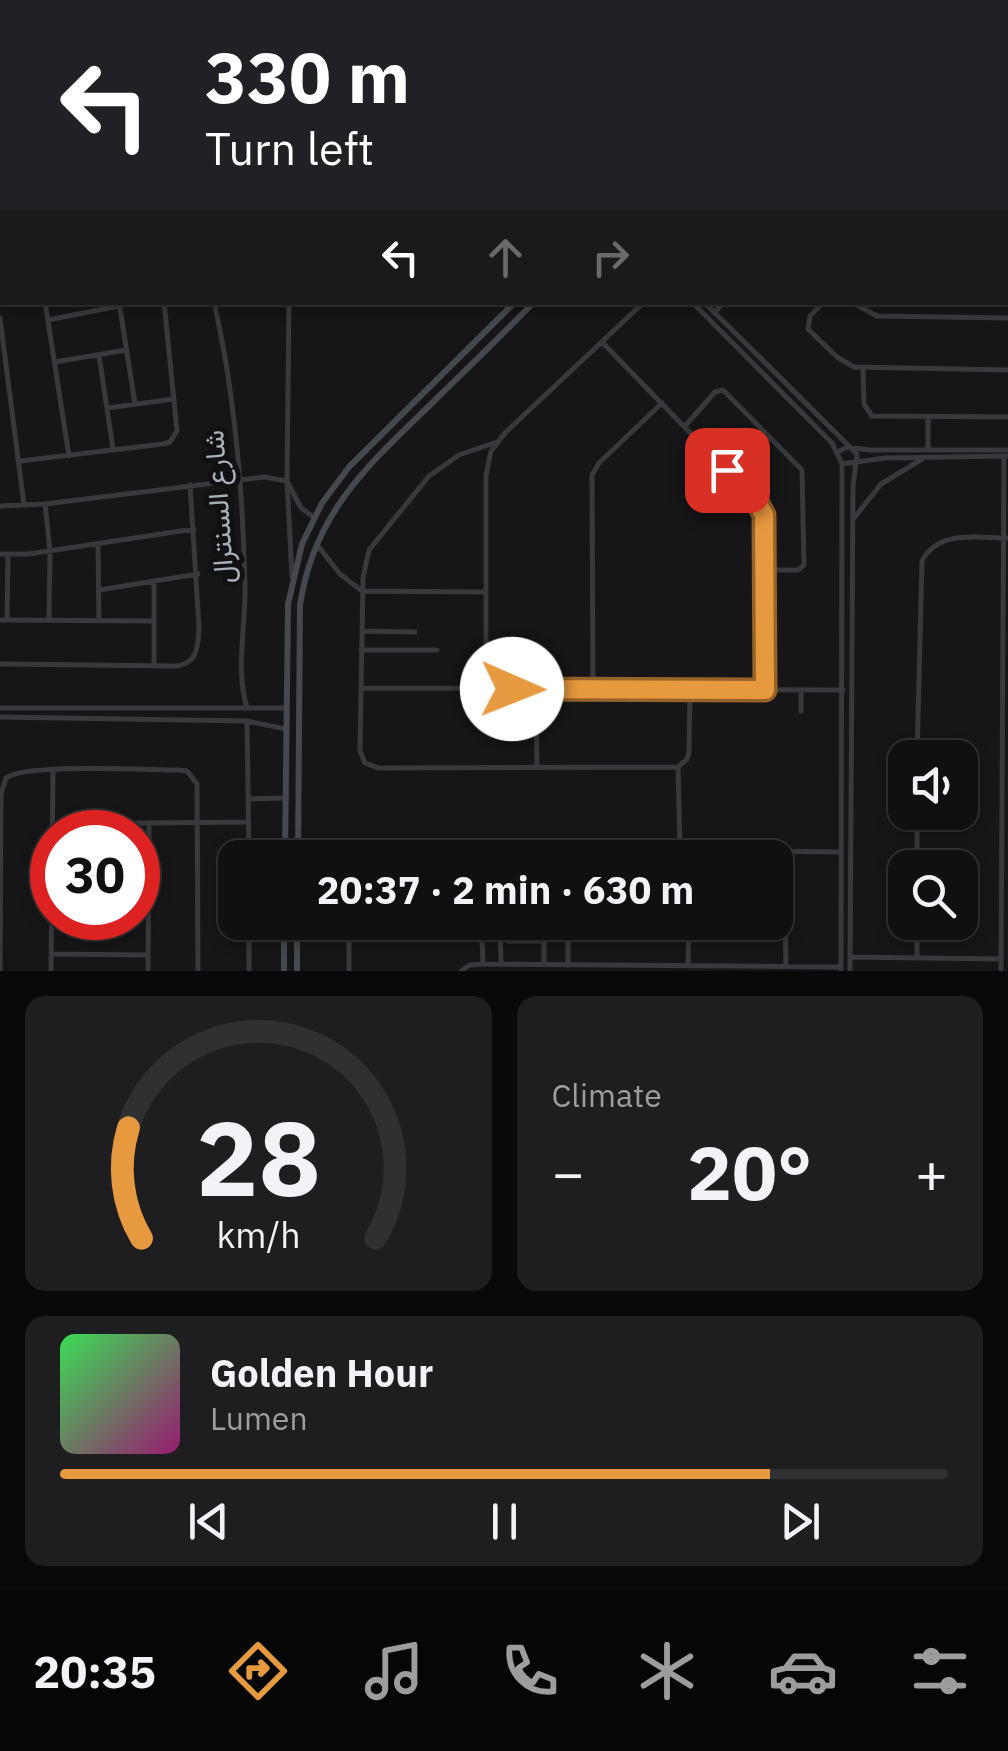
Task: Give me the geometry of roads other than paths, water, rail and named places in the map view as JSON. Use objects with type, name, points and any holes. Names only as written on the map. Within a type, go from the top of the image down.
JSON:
[{"type":"street","points":[[46,305],[68,456]]},
{"type":"street","points":[[87,305],[88,312]]},
{"type":"street","points":[[48,320],[116,305]]},
{"type":"street","points":[[120,305],[135,404]]},
{"type":"street","points":[[20,461],[170,442],[177,431],[164,305]]},
{"type":"street","name":"شارع السنترال","points":[[214,305],[239,478],[245,590],[242,676],[247,708]]},
{"type":"street","points":[[285,840],[292,577],[287,481],[288,305]]},
{"type":"street","points":[[292,577],[315,518],[349,467],[512,305]]},
{"type":"street","points":[[298,840],[298,683],[303,586],[316,543],[348,489],[531,305]]},
{"type":"street","points":[[486,688],[487,462],[497,442],[641,305]]},
{"type":"street","points":[[695,305],[736,340],[831,436],[852,447],[1007,454],[1003,965],[850,957]]},
{"type":"street","points":[[707,305],[736,340]]},
{"type":"street","points":[[714,313],[721,305]]},
{"type":"street","points":[[821,305],[810,316],[808,329],[844,363],[863,369],[1008,370]]},
{"type":"street","points":[[856,305],[876,316],[1008,318]]},
{"type":"street","points":[[0,318],[24,505]]},
{"type":"street","points":[[602,342],[761,506],[766,531],[765,690]]},
{"type":"street","points":[[55,362],[127,350]]},
{"type":"street","points":[[100,355],[113,449]]},
{"type":"street","points":[[863,369],[864,404],[872,416],[1008,417]]},
{"type":"street","points":[[442,374],[444,383],[451,384]]},
{"type":"street","points":[[427,390],[435,391],[434,401]]},
{"type":"street","points":[[684,426],[715,392],[723,390],[798,463],[804,478],[804,564],[798,570],[766,570]]},
{"type":"street","points":[[107,408],[174,399]]},
{"type":"street","points":[[593,690],[592,475],[599,463],[662,403]]},
{"type":"street","points":[[928,418],[928,448]]},
{"type":"street","points":[[831,436],[842,464],[844,486],[851,715],[850,971]]},
{"type":"street","points":[[497,442],[459,455],[430,476],[369,550],[362,591],[360,688],[360,751],[365,764],[678,767],[688,758],[690,690]]},
{"type":"street","points":[[838,452],[852,447]]},
{"type":"street","points":[[461,971],[483,964],[841,969],[843,690],[848,668],[852,486],[858,462],[852,447]]},
{"type":"street","points":[[873,449],[874,458]]},
{"type":"street","points":[[842,464],[874,458],[978,453]]},
{"type":"street","points":[[852,520],[882,484],[925,457]]},
{"type":"street","points":[[0,506],[45,504],[239,478],[275,478],[287,481],[301,508],[315,518]]},
{"type":"street","points":[[0,664],[154,666],[185,665],[194,658],[199,638],[198,574],[190,485]]},
{"type":"street","points":[[844,486],[852,486]]},
{"type":"street","points":[[45,504],[50,551],[49,620]]},
{"type":"street","points":[[0,554],[50,551],[194,529]]},
{"type":"street","points":[[917,740],[922,561],[928,549],[945,538],[1006,538]]},
{"type":"street","points":[[316,543],[340,574],[362,591],[486,592]]},
{"type":"street","points":[[98,544],[100,621]]},
{"type":"street","points":[[8,554],[3,620],[154,622]]},
{"type":"street","points":[[99,590],[198,574]]},
{"type":"street","points":[[154,581],[154,666]]},
{"type":"street","points":[[362,632],[415,632]]},
{"type":"street","points":[[361,650],[437,650]]},
{"type":"street","points":[[287,656],[292,663],[299,658]]},
{"type":"street","points":[[287,681],[293,676],[298,683]]},
{"type":"street","points":[[360,688],[843,690]]},
{"type":"street","points":[[536,689],[537,767]]},
{"type":"street","points":[[801,690],[801,712]]},
{"type":"street","points":[[0,708],[287,708]]},
{"type":"street","points":[[270,724],[271,708]]},
{"type":"street","points":[[843,715],[851,715]]},
{"type":"street","points":[[0,717],[246,721],[286,729]]},
{"type":"street","points":[[246,721],[248,840]]},
{"type":"street","points":[[678,767],[680,840]]},
{"type":"street","points":[[52,810],[53,770]]},
{"type":"street","points":[[0,971],[2,785],[12,772],[53,770],[187,772],[197,784],[198,971]]},
{"type":"street","points":[[248,799],[286,798]]},
{"type":"street","points":[[842,819],[850,820]]},
{"type":"street","points":[[160,823],[248,822]]},
{"type":"street","points":[[793,851],[842,852]]},
{"type":"street","points":[[841,877],[850,877]]},
{"type":"street","points":[[841,928],[850,928]]},
{"type":"street","points":[[51,971],[52,940]]},
{"type":"street","points":[[148,940],[148,971]]},
{"type":"street","points":[[248,940],[248,971]]},
{"type":"street","points":[[284,940],[284,971],[296,971],[297,940]]},
{"type":"street","points":[[349,940],[349,971]]},
{"type":"street","points":[[482,940],[483,964]]},
{"type":"street","points":[[500,940],[501,964]]},
{"type":"street","points":[[568,940],[568,965]]},
{"type":"street","points":[[688,966],[689,940]]},
{"type":"street","points":[[785,940],[786,968]]},
{"type":"street","points":[[917,940],[917,958]]},
{"type":"street","points":[[508,941],[544,941],[544,965]]},
{"type":"street","points":[[284,949],[290,957],[295,957],[297,950]]},
{"type":"street","points":[[52,954],[148,954]]}]
